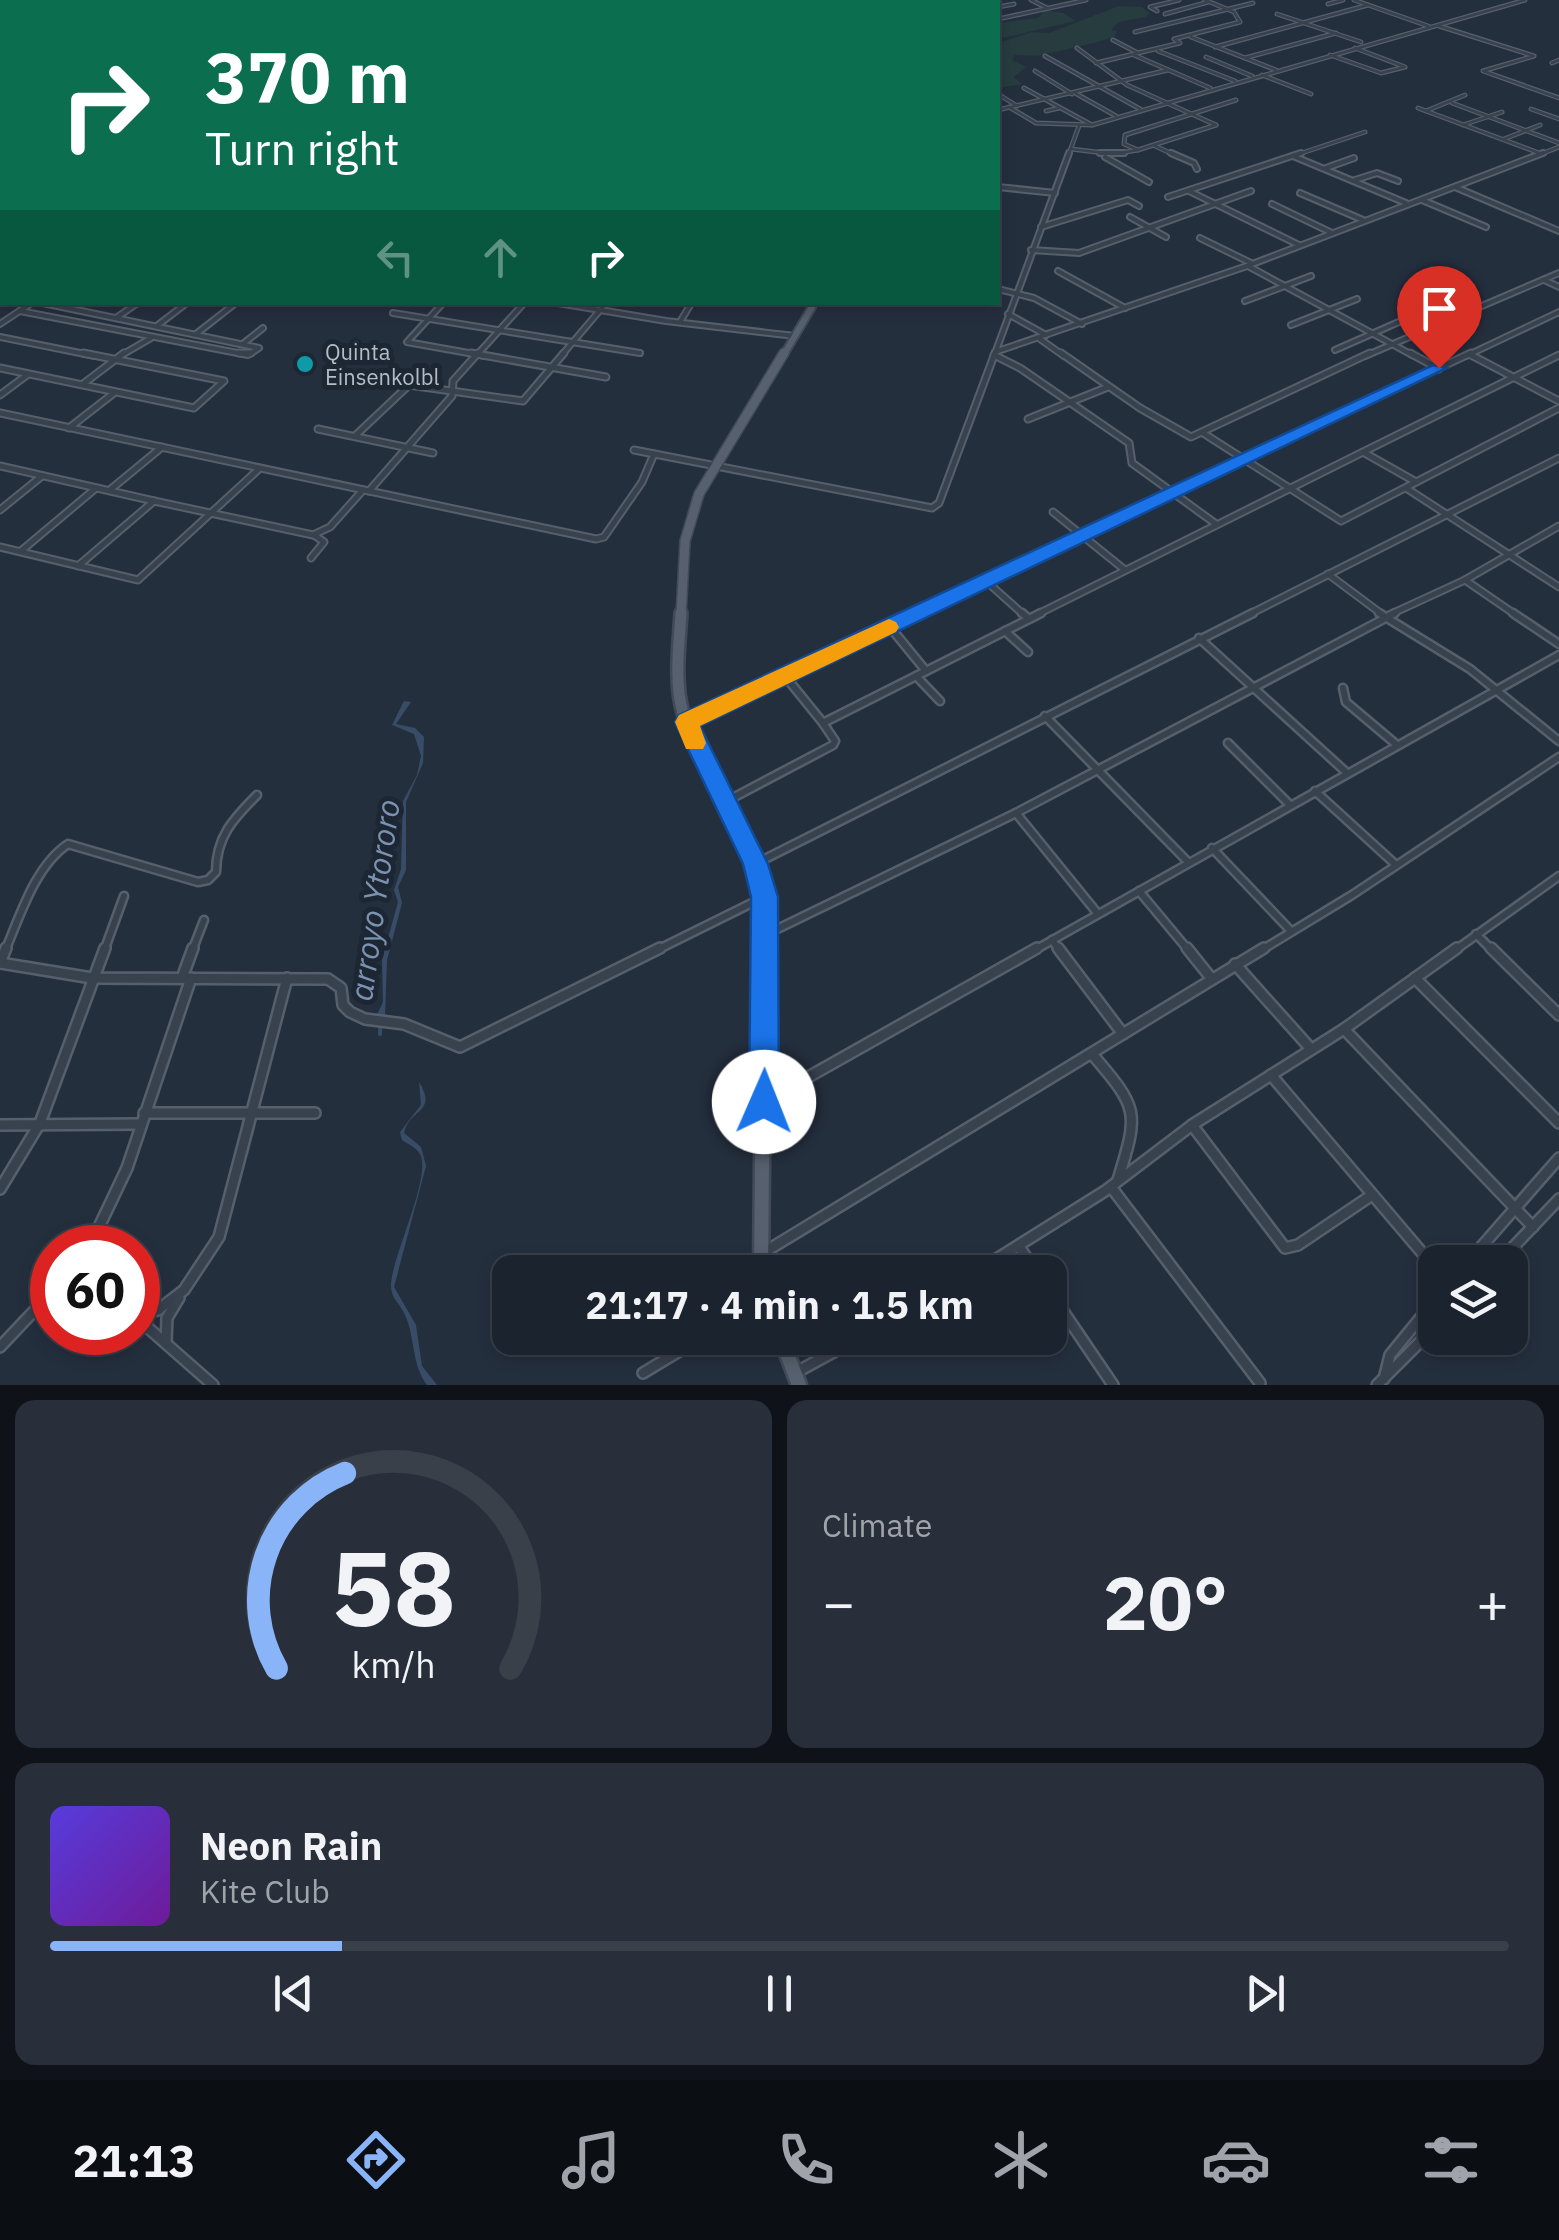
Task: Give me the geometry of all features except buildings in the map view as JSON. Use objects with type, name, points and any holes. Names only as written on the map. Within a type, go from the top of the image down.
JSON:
[{"type":"main road","points":[[760,1254],[764,897],[756,864],[687,722],[678,657],[685,541],[695,504],[813,305]]},
{"type":"main road","points":[[788,1355],[797,1379]]},
{"type":"street","points":[[1031,0],[1048,8]]},
{"type":"street","points":[[1000,18],[1086,0]]},
{"type":"street","points":[[1157,11],[1150,7],[1179,0]]},
{"type":"street","points":[[1096,63],[1180,44],[1174,40],[1240,22],[1209,0],[1165,14]]},
{"type":"street","points":[[1328,4],[1344,0]]},
{"type":"street","points":[[1354,0],[1369,2],[1430,27]]},
{"type":"street","points":[[1009,108],[1036,123],[1092,124],[1520,0]]},
{"type":"street","points":[[1215,47],[1306,24],[1369,2]]},
{"type":"street","points":[[1135,32],[1253,3]]},
{"type":"street","points":[[1000,7],[1014,4]]},
{"type":"street","points":[[1277,14],[1364,44]]},
{"type":"street","points":[[1437,26],[1534,56],[1482,71],[1559,98]]},
{"type":"street","points":[[1244,58],[1336,33]]},
{"type":"street","points":[[1190,36],[1276,70]]},
{"type":"street","points":[[1113,40],[1211,88]]},
{"type":"street","points":[[1329,54],[1381,73],[1405,67],[1352,47]]},
{"type":"street","points":[[1071,149],[1118,156],[1216,125],[1124,82],[1078,48]]},
{"type":"street","points":[[1154,49],[1236,81]]},
{"type":"street","points":[[1046,56],[1140,109]]},
{"type":"street","points":[[1206,58],[1254,76]]},
{"type":"street","points":[[1552,62],[1559,60]]},
{"type":"street","points":[[1000,110],[1168,70]]},
{"type":"street","points":[[1034,72],[1117,116]]},
{"type":"street","points":[[1261,74],[1311,94]]},
{"type":"street","points":[[1024,88],[1092,124]]},
{"type":"street","points":[[1000,95],[1017,106]]},
{"type":"street","points":[[1426,111],[1465,95]]},
{"type":"street","points":[[1138,150],[1124,144],[1125,134],[1236,100]]},
{"type":"street","points":[[1452,103],[1559,145]]},
{"type":"street","points":[[1046,111],[1060,108]]},
{"type":"street","points":[[1418,108],[1540,154]]},
{"type":"street","points":[[1531,109],[1559,119]]},
{"type":"street","points":[[1462,125],[1502,112]]},
{"type":"street","points":[[1502,140],[1540,125]]},
{"type":"street","points":[[634,450],[932,508],[939,504],[1078,126]]},
{"type":"street","points":[[1168,197],[1365,132]]},
{"type":"street","points":[[994,354],[1250,265],[1559,145]]},
{"type":"street","points":[[1154,146],[1194,163],[1196,169]]},
{"type":"street","points":[[1100,154],[1149,182]]},
{"type":"street","points":[[1292,155],[1408,204]]},
{"type":"street","points":[[1324,169],[1354,158]]},
{"type":"street","points":[[1354,181],[1376,173],[1398,181]]},
{"type":"street","points":[[1000,187],[1055,194]]},
{"type":"street","points":[[1454,187],[1559,231]]},
{"type":"street","points":[[1188,190],[1299,245]]},
{"type":"street","points":[[1031,250],[1079,254],[1251,191]]},
{"type":"street","points":[[1300,193],[1364,221]]},
{"type":"street","points":[[1421,199],[1486,227]]},
{"type":"street","points":[[1040,228],[1128,200],[1139,206]]},
{"type":"street","points":[[1272,204],[1332,233]]},
{"type":"street","points":[[1130,217],[1166,236]]},
{"type":"street","points":[[1200,238],[1439,368]]},
{"type":"street","points":[[1058,271],[1126,309]]},
{"type":"street","points":[[1039,338],[1191,437],[1392,343],[1559,273]]},
{"type":"street","points":[[1245,301],[1310,276]]},
{"type":"street","points":[[1542,280],[1559,287]]},
{"type":"street","points":[[1000,289],[1017,292],[1082,324]]},
{"type":"street","points":[[1291,326],[1357,299]]},
{"type":"street","points":[[0,324],[31,305]]},
{"type":"street","points":[[20,311],[248,355],[259,348],[50,305]]},
{"type":"street","points":[[78,311],[86,305]]},
{"type":"street","points":[[116,318],[135,305]]},
{"type":"street","points":[[157,326],[184,305]]},
{"type":"street","points":[[196,334],[233,305]]},
{"type":"street","points":[[441,305],[407,342],[606,377]]},
{"type":"street","points":[[438,390],[452,381],[522,305]]},
{"type":"street","points":[[568,305],[795,336]]},
{"type":"street","points":[[356,436],[404,386],[523,401],[605,305]]},
{"type":"street","points":[[680,322],[690,305]]},
{"type":"street","points":[[687,722],[1559,312]]},
{"type":"street","points":[[394,313],[640,353]]},
{"type":"street","points":[[1008,314],[1047,335]]},
{"type":"street","points":[[1335,350],[1401,321]]},
{"type":"street","points":[[243,343],[263,328]]},
{"type":"street","points":[[0,336],[224,381],[194,408],[0,368]]},
{"type":"street","points":[[83,384],[152,338]]},
{"type":"street","points":[[994,354],[1130,443],[1132,463],[1216,524]]},
{"type":"street","points":[[1202,432],[1341,520],[1559,404],[1516,376],[1470,354]]},
{"type":"street","points":[[823,723],[1559,355]]},
{"type":"street","points":[[0,395],[28,374]]},
{"type":"street","points":[[313,535],[330,528],[406,447],[453,392],[452,381]]},
{"type":"street","points":[[1028,419],[1109,386]]},
{"type":"street","points":[[69,428],[115,392]]},
{"type":"street","points":[[0,414],[599,539],[642,482],[654,454]]},
{"type":"street","points":[[318,428],[433,453]]},
{"type":"street","points":[[110,490],[162,447]]},
{"type":"street","points":[[1363,452],[1416,482]]},
{"type":"street","points":[[756,864],[1559,458]]},
{"type":"street","points":[[0,466],[313,535],[324,542],[311,558]]},
{"type":"street","points":[[0,546],[138,580],[260,468]]},
{"type":"street","points":[[0,510],[43,475]]},
{"type":"street","points":[[20,552],[97,487]]},
{"type":"street","points":[[1405,488],[1450,513],[1559,587]]},
{"type":"street","points":[[78,566],[154,500]]},
{"type":"street","points":[[1053,512],[1124,570]]},
{"type":"street","points":[[766,934],[1016,813],[1387,616],[1466,580],[1508,552],[1559,526]]},
{"type":"street","points":[[1328,574],[1470,669],[1559,741]]},
{"type":"street","points":[[1466,580],[1559,644]]},
{"type":"street","points":[[986,581],[1029,619]]},
{"type":"street","points":[[890,626],[926,670]]},
{"type":"street","points":[[1005,631],[1028,652]]},
{"type":"street","points":[[1199,638],[1347,773]]},
{"type":"street","points":[[764,1102],[1186,861],[1559,655]]},
{"type":"street","points":[[724,802],[834,746],[835,741],[823,723],[785,676]]},
{"type":"street","points":[[916,676],[940,701]]},
{"type":"street","points":[[1343,688],[1346,702],[1397,746]]},
{"type":"street","points":[[1045,716],[1186,861]]},
{"type":"street","points":[[1228,743],[1290,804]]},
{"type":"street","points":[[760,1254],[1352,896],[1559,756]]},
{"type":"street","points":[[1314,791],[1395,864]]},
{"type":"street","points":[[257,794],[217,841],[216,872],[208,880],[198,882],[68,844],[60,846],[48,862],[0,963],[92,978],[287,978],[336,982],[341,988],[343,1005],[350,1012],[368,1020],[404,1024],[460,1048],[764,897]]},
{"type":"street","points":[[1016,813],[1098,914]]},
{"type":"street","points":[[1212,848],[1291,931]]},
{"type":"street","points":[[1007,1255],[1114,1185],[1192,1125],[1344,1029],[1559,876]]},
{"type":"street","points":[[1139,891],[1211,978]]},
{"type":"street","points":[[0,1189],[40,1123],[124,896]]},
{"type":"street","points":[[103,1225],[144,1113],[204,920]]},
{"type":"street","points":[[1476,934],[1559,1016]]},
{"type":"street","points":[[1052,940],[1123,1034]]},
{"type":"street","points":[[1235,964],[1312,1050]]},
{"type":"street","points":[[166,1343],[167,1318],[219,1236],[287,978]]},
{"type":"street","points":[[1415,978],[1559,1123]]},
{"type":"street","points":[[1344,1029],[1533,1227]]},
{"type":"street","points":[[1092,1054],[1132,1102],[1136,1114],[1114,1185]]},
{"type":"street","points":[[1271,1075],[1418,1249]]},
{"type":"street","points":[[144,1113],[315,1113]]},
{"type":"street","points":[[0,1125],[140,1124]]},
{"type":"street","points":[[1192,1125],[1286,1248],[1298,1246],[1372,1196]]},
{"type":"street","points":[[1483,1245],[1559,1158]]},
{"type":"street","points":[[1114,1185],[1260,1383]]},
{"type":"street","points":[[1516,1245],[1559,1199]]},
{"type":"street","points":[[1020,1248],[1025,1255]]},
{"type":"street","points":[[160,1308],[184,1290]]},
{"type":"street","points":[[0,1348],[30,1316]]},
{"type":"street","points":[[1067,1317],[1114,1385]]},
{"type":"street","points":[[1380,1382],[1390,1355],[1418,1321]]},
{"type":"street","points":[[160,1337],[213,1385]]},
{"type":"street","points":[[1380,1382],[1418,1344]]},
{"type":"street","points":[[644,1374],[674,1355]]},
{"type":"street","points":[[797,1379],[834,1355]]},
{"type":"green space","points":[[1119,6],[1141,7],[1150,13],[1119,22],[1111,30],[1117,31],[1114,37],[1037,56],[1015,55],[1012,60],[1026,67],[1014,77],[1022,84],[1000,88],[1000,42],[1032,32],[1049,33]]},
{"type":"green space","points":[[1045,10],[1063,13],[1076,21],[1000,39],[1000,23],[1038,18]]},
{"type":"water","points":[[404,701],[411,702],[396,724],[415,728],[424,737],[423,763],[406,802],[406,870],[398,887],[402,903],[387,960],[385,1016],[377,1015],[383,1002],[382,960],[398,902],[394,890],[401,869],[403,801],[417,775],[421,756],[414,734],[392,725]]},
{"type":"water","points":[[419,1082],[426,1100],[404,1133],[421,1147],[426,1166],[394,1287],[416,1325],[422,1366],[437,1385],[427,1385],[422,1376],[407,1320],[391,1289],[421,1179],[420,1154],[402,1140],[400,1132],[421,1105]]},
{"type":"waterway","name":"arroyo Ytororo","points":[[380,1034],[381,1012]]},
{"type":"slow traffic","points":[[694,743],[687,722],[889,627]]},
{"type":"place","name":"Quinta Einsenkolbl","points":[[305,364]]},
{"type":"route","points":[[764,1102],[764,897],[756,864],[687,722],[1439,368]]}]
